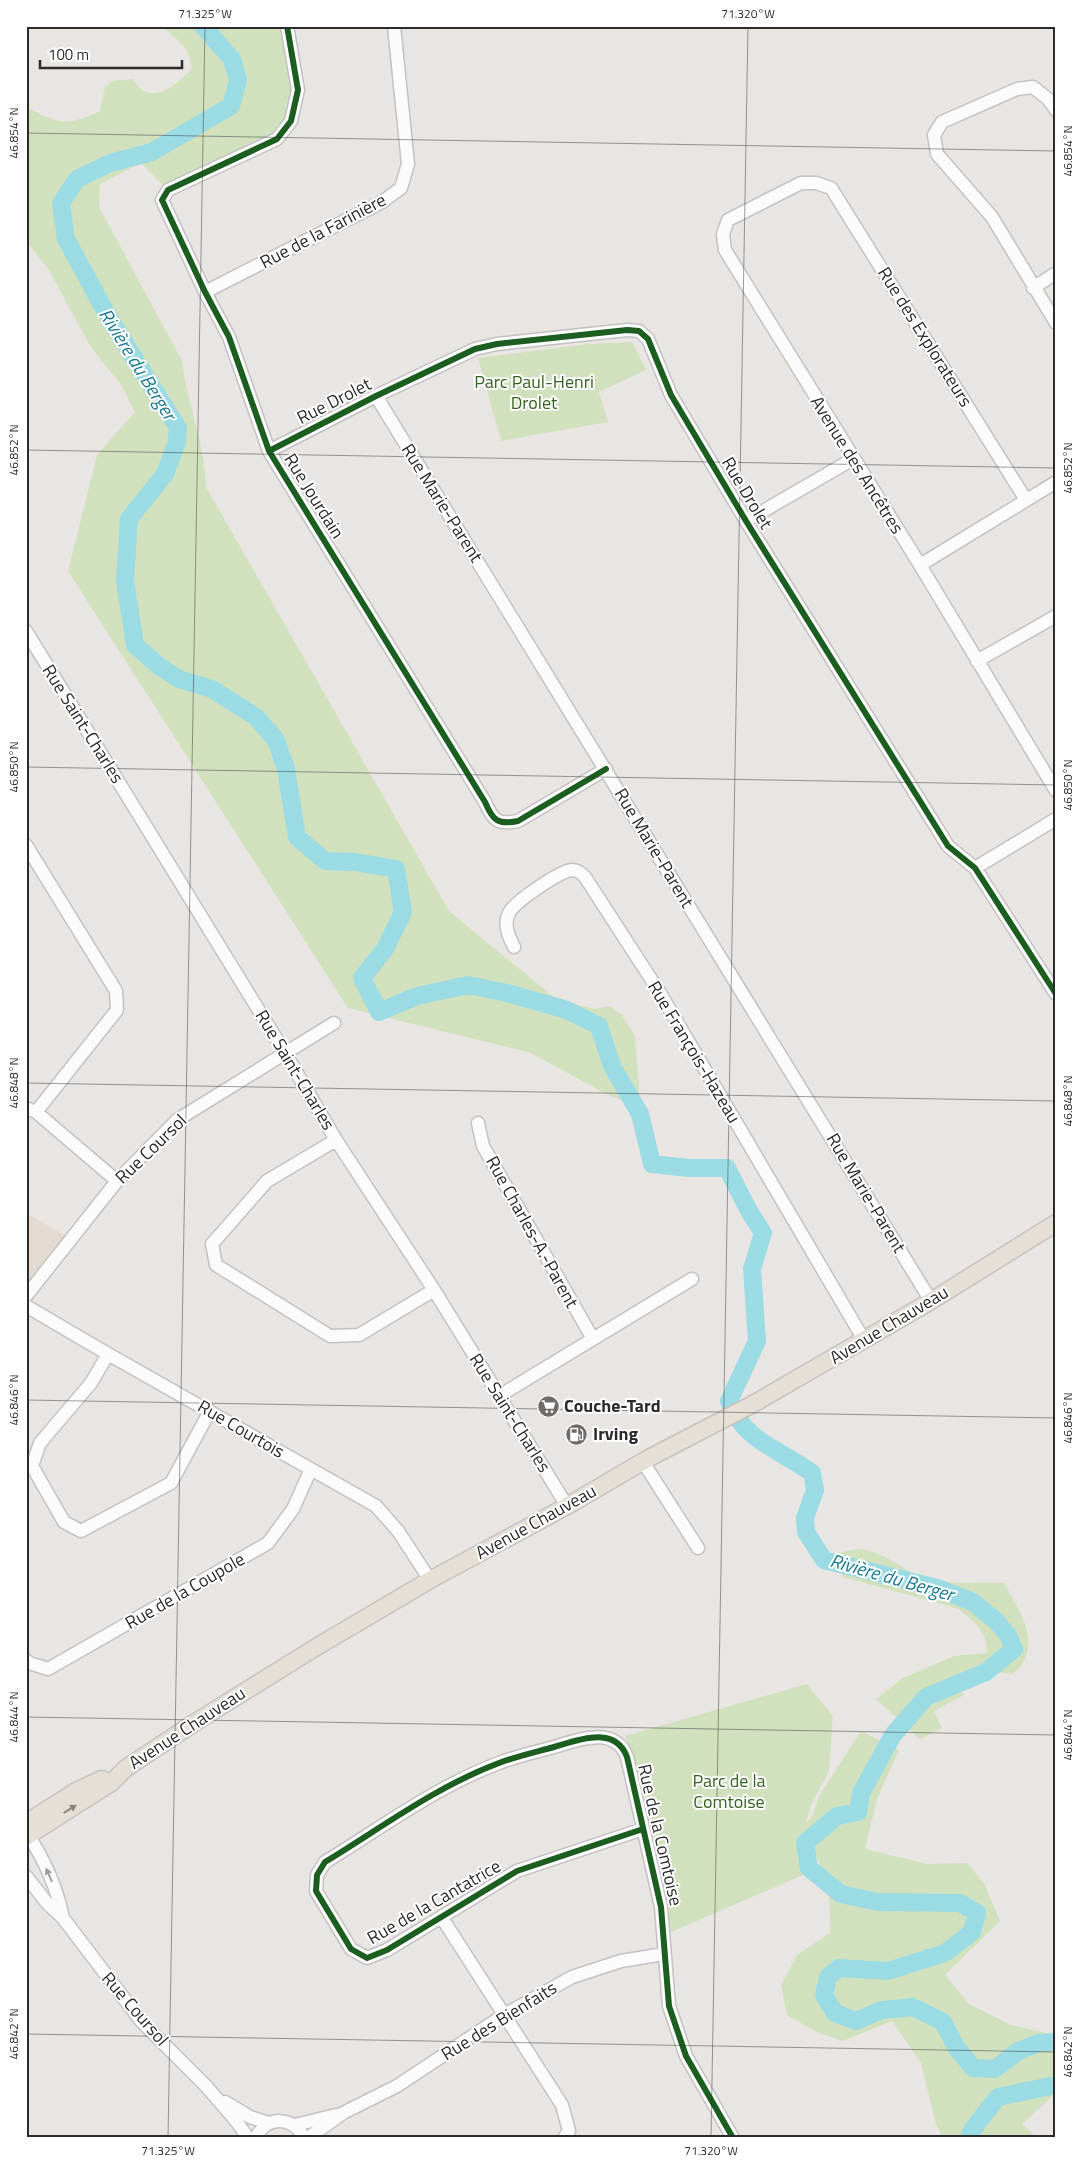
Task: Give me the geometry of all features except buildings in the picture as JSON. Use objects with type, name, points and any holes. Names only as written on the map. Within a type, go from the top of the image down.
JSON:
[{"type":"main road","name":"Avenue Chauveau","points":[[27,1832],[76,1791],[126,1768],[241,1692],[430,1580],[752,1404],[931,1301],[1056,1223]]},
{"type":"street","name":"Rue Jourdain","points":[[287,26],[298,90],[290,121],[286,127],[277,139],[168,190],[162,200],[205,292],[229,337],[269,450],[485,802],[491,815],[498,822],[518,821],[606,769]]},
{"type":"street","name":"Rue de la Farinière","points":[[205,292],[382,202],[401,188],[408,164],[394,26]]},
{"type":"street","points":[[1056,110],[1048,99],[1032,87],[1017,89],[942,122],[934,135],[937,154],[992,217],[1033,288],[1056,323]]},
{"type":"street","name":"Avenue des Ancêtres","points":[[816,183],[802,183],[728,220],[723,234],[725,250],[920,565],[976,661],[1056,790]]},
{"type":"street","name":"Rue des Explorateurs","points":[[816,183],[831,188],[1026,500]]},
{"type":"street","points":[[1033,288],[1056,273]]},
{"type":"street","name":"Rue Drolet","points":[[269,450],[376,396],[476,350],[497,344],[627,330],[639,331],[648,339],[671,395],[746,521],[948,846],[975,868],[1056,994]]},
{"type":"street","name":"Rue Marie-Parent","points":[[376,396],[931,1301]]},
{"type":"street","points":[[746,521],[853,459]]},
{"type":"street","points":[[920,565],[1056,482]]},
{"type":"street","points":[[976,661],[1056,616]]},
{"type":"street","name":"Rue Saint-Charles","points":[[26,631],[286,1053],[336,1140],[434,1290],[567,1506]]},
{"type":"street","points":[[975,868],[1056,819]]},
{"type":"street","points":[[26,845],[116,991],[117,1010],[31,1110],[117,1180]]},
{"type":"street","name":"Rue François-Hazeau","points":[[514,947],[507,932],[507,922],[509,913],[519,901],[572,870],[586,877],[660,993],[864,1340]]},
{"type":"street","name":"Rue Coursol","points":[[26,1296],[117,1180],[177,1120],[334,1023]]},
{"type":"street","name":"Rue Charles-A.-Parent","points":[[478,1123],[483,1146],[592,1339]]},
{"type":"street","points":[[336,1140],[267,1181],[212,1244],[216,1265],[330,1336],[359,1335],[434,1290]]},
{"type":"street","points":[[499,1396],[692,1279]]},
{"type":"street","name":"Rue Courtois","points":[[26,1306],[376,1506],[398,1531],[430,1580]]},
{"type":"street","points":[[108,1354],[91,1383],[40,1443],[32,1466],[64,1522],[81,1531],[171,1483],[210,1411]]},
{"type":"street","points":[[643,1462],[698,1548]]},
{"type":"street","name":"Rue de la Coupole","points":[[26,1660],[28,1663],[48,1669],[268,1543],[293,1509],[311,1469]]},
{"type":"street","name":"Rue de la Cantatrice","points":[[612,1739],[590,1737],[499,1763],[439,1792],[325,1862],[317,1875],[316,1891],[351,1949],[367,1958],[387,1950],[517,1871],[643,1829]]},
{"type":"street","name":"Rue de la Comtoise","points":[[612,1739],[625,1752],[627,1757],[661,1907],[669,2006],[686,2056],[734,2138]]},
{"type":"street","name":"Rue Coursol","points":[[27,1832],[59,1898],[63,1918]]},
{"type":"street","name":"Rue Coursol","points":[[26,1876],[46,1903],[63,1918],[142,2022],[214,2095],[248,2138]]},
{"type":"street","points":[[442,1918],[562,2106],[570,2131],[564,2138]]},
{"type":"street","name":"Rue des Bienfaits","points":[[308,2138],[343,2113],[397,2086],[504,2015],[572,1977],[621,1961],[664,1954]]},
{"type":"street","name":"Rue Coursol","points":[[214,2095],[250,2116],[269,2123],[282,2121],[294,2125]]},
{"type":"street","name":"Rue des Bienfaits","points":[[294,2125],[343,2113]]},
{"type":"street","points":[[256,2138],[263,2127],[269,2123]]},
{"type":"street","points":[[294,2125],[304,2138]]},
{"type":"shaded area","points":[[26,1213],[71,1239],[26,1296]]},
{"type":"green space","points":[[162,26],[287,26],[298,90],[277,139],[168,190],[141,163],[100,184],[99,207],[182,361],[184,377],[203,455],[206,487],[449,911],[556,999],[594,1009],[610,1006],[622,1015],[635,1036],[641,1113],[628,1103],[604,1093],[531,1053],[348,1008],[68,571],[97,455],[135,412],[121,385],[90,346],[49,270],[26,241],[26,107],[55,120],[78,120],[100,111],[105,87],[113,81],[133,79],[138,86],[150,93],[157,93],[170,88],[191,70],[191,62],[182,45]]},
{"type":"green space","name":"Parc Paul-Henri Drolet","points":[[632,342],[646,370],[599,392],[608,422],[501,441],[478,358],[588,344]]},
{"type":"green space","points":[[856,1549],[866,1550],[883,1556],[923,1578],[952,1583],[1004,1583],[1020,1611],[1027,1632],[1027,1653],[1022,1664],[1013,1674],[997,1672],[960,1691],[964,1695],[934,1711],[942,1728],[920,1739],[876,1699],[903,1678],[954,1656],[987,1653],[985,1638],[978,1626],[959,1609],[843,1577],[838,1553]]},
{"type":"green space","name":"Parc de la Comtoise","points":[[807,1684],[833,1716],[829,1771],[811,1805],[806,1823],[813,1815],[819,1796],[861,1731],[899,1750],[877,1799],[865,1849],[927,1864],[967,1863],[984,1883],[1000,1921],[945,1975],[969,2004],[1011,2025],[1056,2035],[1056,2093],[1022,2124],[1037,2138],[943,2138],[936,2124],[921,2063],[892,2021],[843,2041],[816,2032],[787,2015],[781,1985],[797,1955],[830,1933],[829,1885],[805,1831],[800,1848],[803,1875],[671,1932],[655,1832],[642,1783],[625,1736]]},
{"type":"waterway","name":"Rivière du Berger","points":[[203,26],[232,59],[238,80],[231,106],[152,152],[110,163],[77,179],[61,203],[66,239],[109,318],[178,428],[177,442],[165,474],[129,519],[125,581],[135,645],[159,666],[179,679],[212,689],[256,717],[276,740],[286,769],[297,837],[325,861],[355,862],[396,869],[403,912],[385,949],[362,978],[379,1012],[417,996],[468,985],[507,993],[567,1010],[599,1026],[612,1066],[640,1114],[652,1164],[689,1168],[727,1168],[749,1211],[763,1233],[752,1269],[757,1341],[729,1401],[735,1415],[753,1435],[812,1473],[815,1490],[805,1518],[806,1532],[824,1560],[937,1588],[973,1602],[996,1621],[1008,1635],[1014,1649],[986,1672],[926,1697],[893,1735],[861,1793],[858,1812],[837,1816],[805,1843],[809,1868],[841,1894],[878,1902],[960,1903],[977,1913],[972,1932],[945,1953],[888,1971],[839,1968],[828,1977],[824,1995],[835,2013],[856,2021],[882,2010],[913,2007],[943,2022],[956,2047],[973,2068],[995,2069],[1018,2051],[1039,2043],[1056,2042]]},
{"type":"waterway","name":"Rivière du Berger","points":[[970,2138],[970,2134],[978,2122],[998,2097],[1056,2085]]},
{"type":"cycle path","points":[[287,26],[298,90],[291,121],[277,139],[168,190],[162,200],[205,292],[229,337],[269,451],[491,814],[497,820],[501,822],[518,821],[606,769]]},
{"type":"cycle path","points":[[269,451],[376,396],[475,349],[497,344],[627,330],[639,331],[648,339],[671,395],[746,521],[948,846],[975,868],[1056,994]]},
{"type":"cycle path","points":[[643,1829],[517,1871],[387,1950],[367,1958],[351,1949],[316,1891],[317,1875],[325,1862],[431,1795],[454,1783],[476,1772],[520,1756],[574,1741],[595,1737],[614,1741],[621,1747],[627,1757],[661,1907],[669,2006],[686,2056],[733,2138]]},
{"type":"place","name":"Couche-Tard","points":[[548,1406]]},
{"type":"place","name":"Irving","points":[[577,1434]]}]
